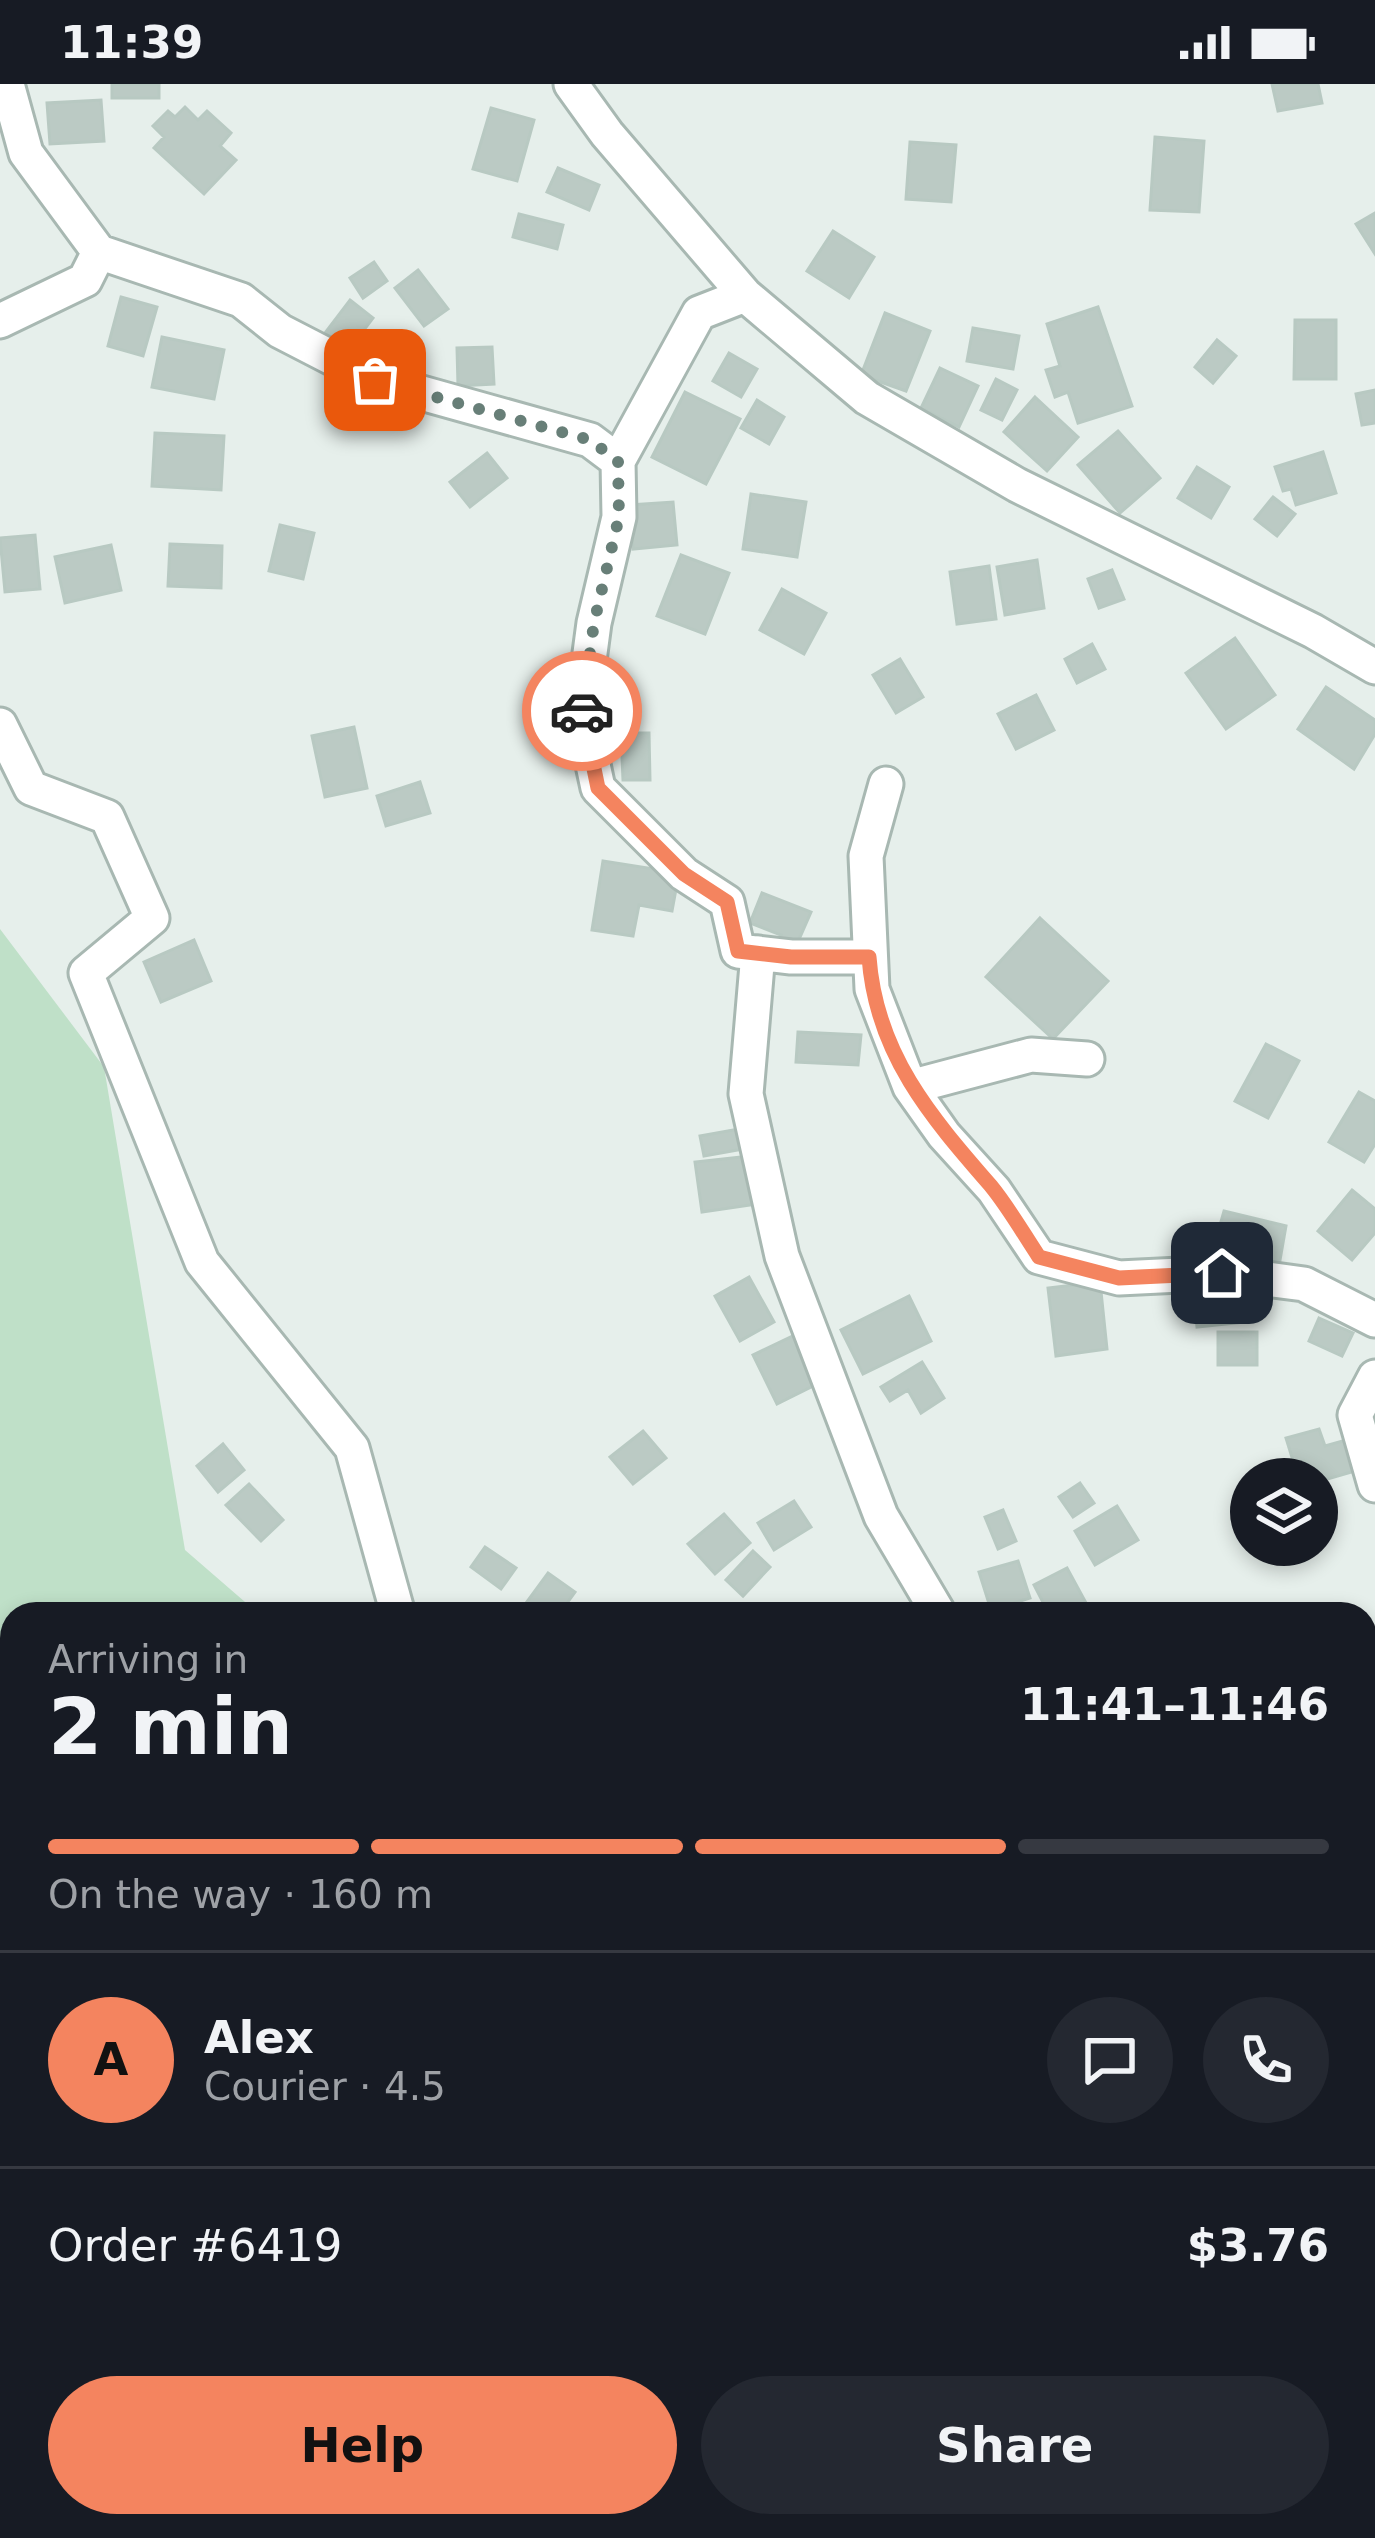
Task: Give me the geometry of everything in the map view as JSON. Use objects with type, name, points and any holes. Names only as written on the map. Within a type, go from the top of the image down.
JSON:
[{"type":"street","points":[[7,84],[26,152],[99,252],[241,300],[280,331],[375,380],[590,440],[618,461]]},
{"type":"street","points":[[571,84],[607,134],[745,295],[867,398],[1017,485],[1313,631],[1375,667]]},
{"type":"street","points":[[0,321],[85,280],[99,252]]},
{"type":"street","points":[[745,295],[699,314],[618,461],[619,517],[594,623],[582,713],[598,788],[684,874],[727,902],[738,951],[869,957]]},
{"type":"street","points":[[0,724],[31,788],[107,818],[152,918],[86,973],[202,1262],[352,1448],[395,1602]]},
{"type":"street","points":[[886,784],[866,856],[872,988],[910,1087],[944,1135],[994,1190],[1039,1257],[1119,1278],[1222,1273],[1304,1284],[1375,1320]]},
{"type":"street","points":[[758,953],[746,1094],[782,1256],[881,1516],[933,1602]]},
{"type":"street","points":[[910,1087],[1031,1054],[1088,1059]]},
{"type":"street","points":[[1375,1376],[1355,1415],[1375,1485]]},
{"type":"green space","points":[[0,929],[104,1067],[185,1550],[245,1602],[0,1602]]},
{"type":"building","points":[[112,84],[159,84],[159,98],[112,98]]},
{"type":"building","points":[[1272,84],[1318,84],[1322,103],[1278,111]]},
{"type":"building","points":[[101,100],[104,141],[50,144],[47,103]]},
{"type":"building","points":[[185,107],[198,120],[207,111],[231,133],[220,146],[236,160],[204,194],[154,148],[164,137],[153,126],[168,111],[175,117]]},
{"type":"building","points":[[491,108],[534,120],[517,181],[473,169]]},
{"type":"building","points":[[1155,137],[1204,141],[1199,212],[1150,210]]},
{"type":"building","points":[[910,142],[956,145],[951,202],[906,199]]},
{"type":"building","points":[[558,168],[599,185],[589,210],[547,192]]},
{"type":"building","points":[[1375,213],[1375,254],[1356,224]]},
{"type":"building","points":[[519,214],[563,225],[557,249],[513,237]]},
{"type":"building","points":[[833,231],[874,257],[849,298],[807,271]]},
{"type":"building","points":[[374,262],[387,281],[363,298],[350,278]]},
{"type":"building","points":[[418,270],[448,309],[424,326],[395,288]]},
{"type":"building","points":[[121,297],[157,307],[143,356],[108,346]]},
{"type":"building","points":[[350,300],[373,318],[348,351],[325,333]]},
{"type":"building","points":[[1098,307],[1132,406],[1078,423],[1068,392],[1055,397],[1046,370],[1060,366],[1047,324]]},
{"type":"building","points":[[885,313],[930,331],[906,391],[861,375]]},
{"type":"building","points":[[1295,320],[1336,320],[1336,379],[1294,379]]},
{"type":"building","points":[[973,328],[1019,336],[1013,369],[967,361]]},
{"type":"building","points":[[162,337],[224,350],[214,399],[152,387]]},
{"type":"building","points":[[1217,340],[1236,356],[1213,383],[1195,367]]},
{"type":"building","points":[[492,347],[494,384],[458,386],[457,348]]},
{"type":"building","points":[[729,353],[757,369],[741,397],[713,381]]},
{"type":"building","points":[[940,368],[978,386],[959,427],[921,408]]},
{"type":"building","points":[[996,379],[1017,390],[1002,420],[981,410]]},
{"type":"building","points":[[1375,390],[1375,423],[1362,425],[1356,394]]},
{"type":"building","points":[[685,392],[740,419],[706,484],[652,457]]},
{"type":"building","points":[[1035,397],[1078,437],[1047,471],[1004,432]]},
{"type":"building","points":[[757,400],[784,417],[769,444],[741,428]]},
{"type":"building","points":[[1118,431],[1160,478],[1120,513],[1078,465]]},
{"type":"building","points":[[155,433],[224,436],[221,490],[152,486]]},
{"type":"building","points":[[1323,452],[1336,493],[1296,505],[1291,489],[1283,491],[1275,467]]},
{"type":"building","points":[[487,453],[507,478],[470,507],[450,482]]},
{"type":"building","points":[[1197,467],[1229,487],[1211,518],[1178,498]]},
{"type":"building","points":[[751,494],[806,502],[797,557],[743,549]]},
{"type":"building","points":[[1273,497],[1295,514],[1277,536],[1255,519]]},
{"type":"building","points":[[673,502],[677,545],[633,549],[630,505]]},
{"type":"building","points":[[280,525],[314,533],[303,579],[269,571]]},
{"type":"building","points":[[35,535],[40,589],[5,592],[0,538]]},
{"type":"building","points":[[170,544],[222,546],[221,588],[168,586]]},
{"type":"building","points":[[111,545],[121,590],[65,603],[55,557]]},
{"type":"building","points":[[681,555],[729,573],[705,634],[657,616]]},
{"type":"building","points":[[1037,560],[1044,608],[1005,615],[997,567]]},
{"type":"building","points":[[989,566],[996,619],[957,624],[950,572]]},
{"type":"building","points":[[1112,570],[1124,599],[1099,608],[1088,579]]},
{"type":"building","points":[[782,589],[826,613],[804,654],[760,630]]},
{"type":"building","points":[[1235,638],[1275,695],[1226,729],[1186,673]]},
{"type":"building","points":[[1092,644],[1105,669],[1077,683],[1065,659]]},
{"type":"building","points":[[900,659],[923,697],[896,713],[873,675]]},
{"type":"building","points":[[1326,687],[1375,720],[1375,734],[1354,769],[1298,729]]},
{"type":"building","points":[[1036,695],[1054,730],[1016,749],[998,714]]},
{"type":"building","points":[[354,727],[367,788],[325,797],[312,736]]},
{"type":"building","points":[[621,733],[649,733],[650,780],[623,780]]},
{"type":"building","points":[[420,782],[430,813],[386,826],[377,796]]},
{"type":"building","points":[[603,861],[679,873],[672,911],[639,905],[633,936],[592,930]]},
{"type":"building","points":[[762,893],[811,912],[793,953],[776,947],[781,935],[750,923]]},
{"type":"building","points":[[1040,918],[1108,981],[1053,1039],[986,977]]},
{"type":"building","points":[[194,940],[211,981],[161,1002],[144,962]]},
{"type":"building","points":[[798,1032],[861,1035],[858,1065],[796,1062]]},
{"type":"building","points":[[1266,1044],[1299,1061],[1268,1118],[1235,1101]]},
{"type":"building","points":[[1359,1092],[1375,1101],[1375,1144],[1364,1162],[1329,1142]]},
{"type":"building","points":[[739,1129],[743,1149],[704,1156],[700,1136]]},
{"type":"building","points":[[751,1156],[757,1204],[702,1212],[695,1162]]},
{"type":"building","points":[[1352,1190],[1375,1209],[1375,1233],[1352,1260],[1318,1231]]},
{"type":"building","points":[[1224,1211],[1286,1226],[1279,1266],[1213,1250]]},
{"type":"building","points":[[749,1277],[774,1322],[740,1341],[715,1296]]},
{"type":"building","points":[[1100,1282],[1107,1349],[1056,1356],[1048,1288]]},
{"type":"building","points":[[1251,1287],[1255,1321],[1197,1327],[1194,1292]]},
{"type":"building","points":[[909,1296],[931,1341],[863,1374],[841,1330]]},
{"type":"building","points":[[1319,1318],[1353,1333],[1342,1356],[1309,1341]]},
{"type":"building","points":[[1218,1332],[1257,1332],[1257,1365],[1218,1365]]},
{"type":"building","points":[[799,1333],[823,1381],[777,1404],[753,1355]]},
{"type":"building","points":[[922,1362],[944,1398],[921,1413],[908,1390],[890,1401],[881,1387]]},
{"type":"building","points":[[1319,1429],[1325,1446],[1353,1438],[1362,1469],[1338,1476],[1338,1458],[1292,1458],[1286,1438]]},
{"type":"building","points":[[643,1431],[666,1458],[633,1484],[610,1457]]},
{"type":"building","points":[[223,1444],[244,1470],[218,1492],[197,1466]]},
{"type":"building","points":[[1080,1483],[1094,1503],[1073,1517],[1059,1497]]},
{"type":"building","points":[[249,1484],[283,1520],[261,1541],[226,1505]]},
{"type":"building","points":[[794,1501],[811,1527],[774,1550],[758,1523]]},
{"type":"building","points":[[1117,1506],[1138,1540],[1095,1565],[1075,1531]]},
{"type":"building","points":[[1003,1510],[1016,1541],[998,1549],[985,1517]]},
{"type":"building","points":[[724,1514],[750,1543],[715,1574],[688,1544]]},
{"type":"building","points":[[485,1547],[516,1568],[501,1589],[471,1567]]},
{"type":"building","points":[[753,1551],[770,1567],[743,1596],[726,1580]]},
{"type":"building","points":[[1018,1561],[1030,1598],[988,1602],[979,1572]]},
{"type":"building","points":[[1067,1568],[1086,1602],[1043,1602],[1034,1585]]},
{"type":"building","points":[[548,1573],[575,1592],[568,1602],[527,1602]]},
{"type":"way so far","points":[[375,380],[590,440],[618,461],[619,517],[594,623],[582,711]]},
{"type":"route","points":[[582,711],[598,788],[684,874],[727,902],[738,951],[869,957],[872,988],[910,1087],[944,1135],[994,1190],[1039,1257],[1119,1278],[1222,1273]]}]
